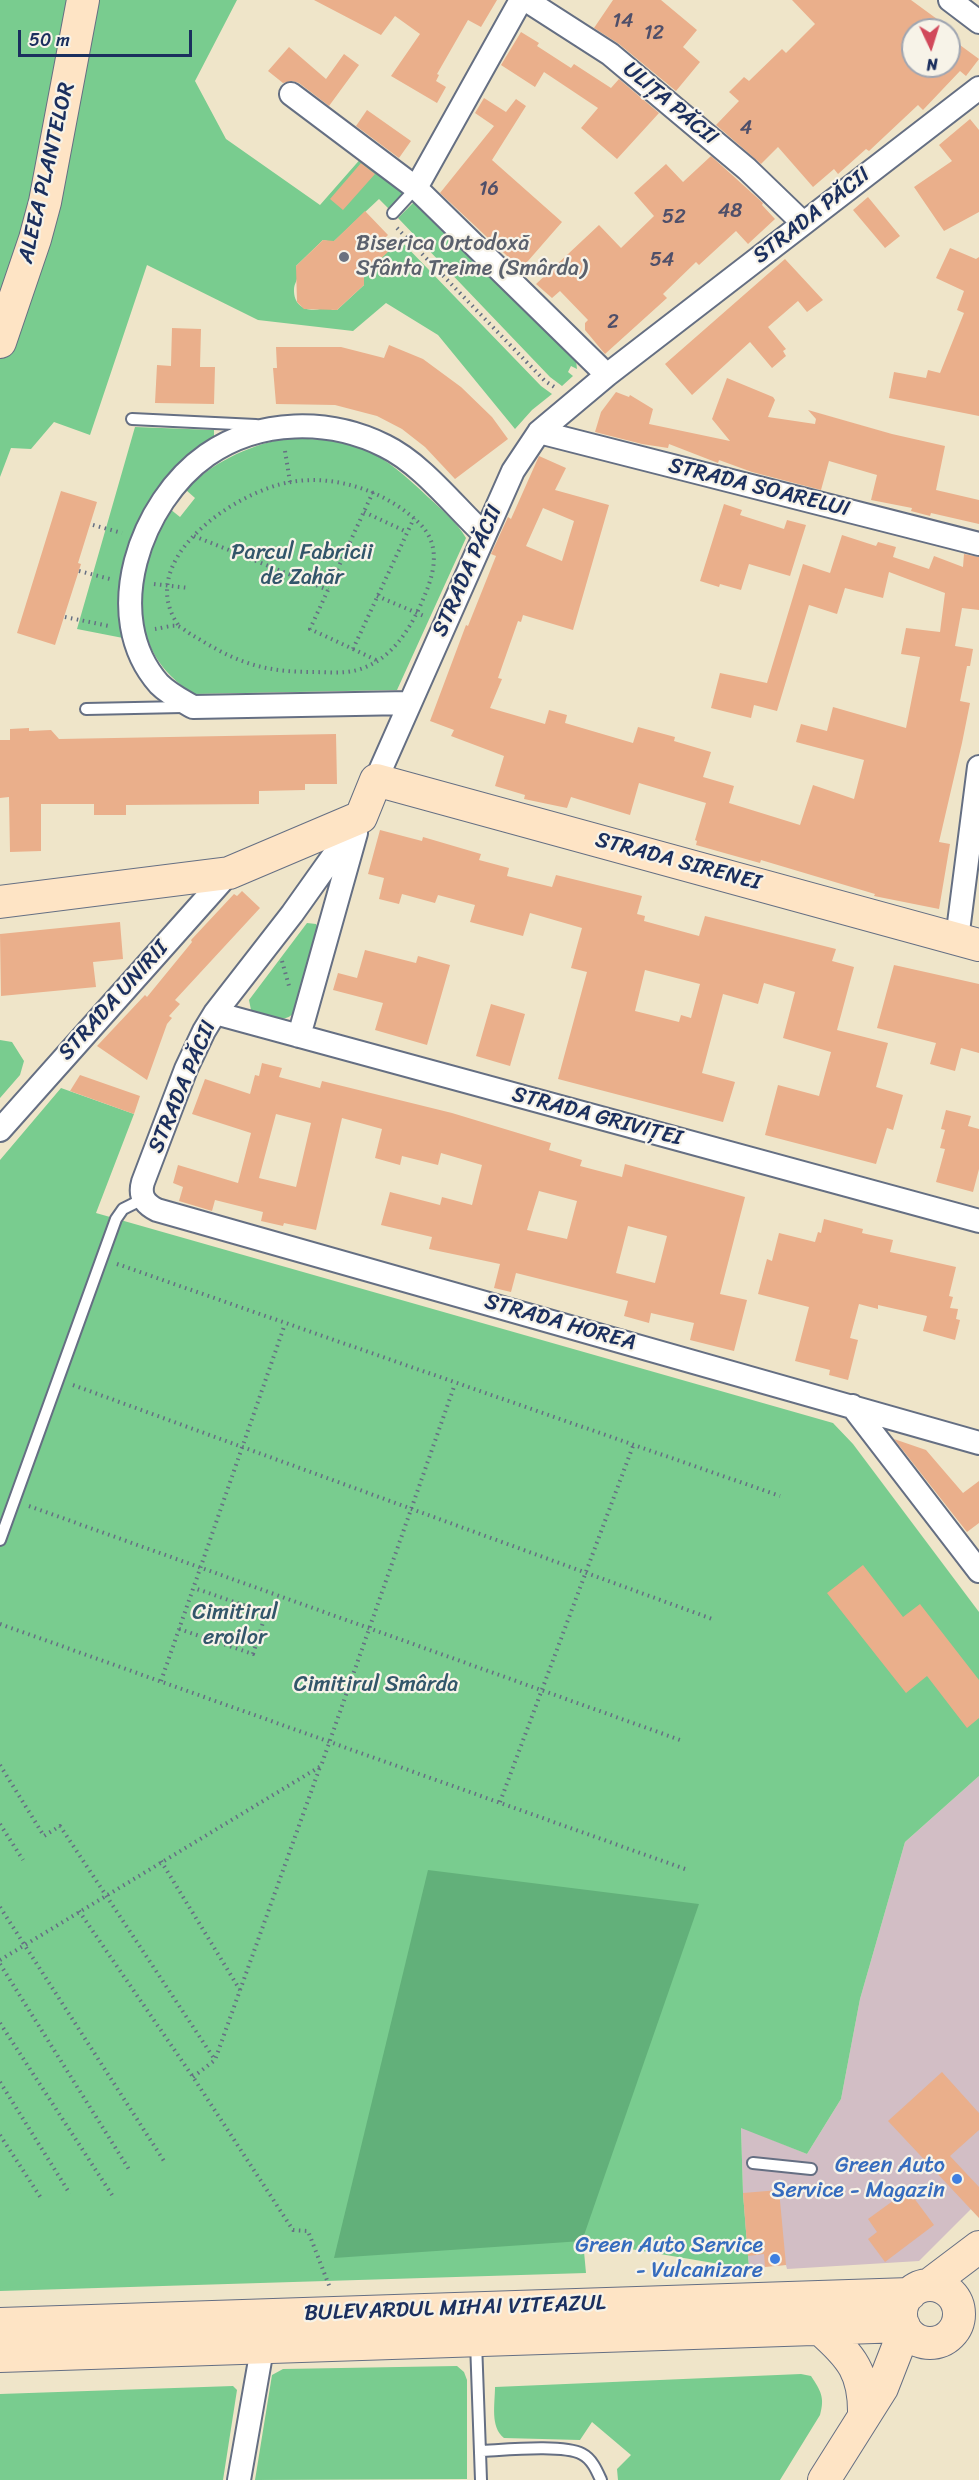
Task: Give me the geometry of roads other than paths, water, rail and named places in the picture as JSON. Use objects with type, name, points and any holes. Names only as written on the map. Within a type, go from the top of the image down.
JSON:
[{"type":"main road","name":"ALEEA PLANTELOR","points":[[0,342],[35,240],[45,202],[83,0]]},
{"type":"main road","name":"STRADA PĂCII","points":[[361,817],[376,780]]},
{"type":"main road","name":"STRADA SIRENEI","points":[[376,780],[968,942]]},
{"type":"main road","points":[[0,902],[229,873],[361,817]]},
{"type":"main road","points":[[946,2296],[979,2247]]},
{"type":"main road","points":[[934,2331],[902,2309],[946,2296],[979,2252]]},
{"type":"main road","points":[[824,2480],[882,2388],[934,2331],[959,2313],[946,2296]]},
{"type":"main road","name":"BULEVARDUL MIHAI VITEAZUL","points":[[0,2324],[946,2296]]},
{"type":"main road","points":[[820,2329],[852,2361],[861,2378],[864,2416]]},
{"type":"main road","name":"BULEVARDUL MIHAI VITEAZUL","points":[[0,2356],[820,2329],[934,2331]]},
{"type":"street","points":[[416,188],[522,0]]},
{"type":"street","name":"ULIȚA PĂCII","points":[[526,0],[618,60],[738,162],[803,223]]},
{"type":"street","points":[[950,0],[979,22]]},
{"type":"street","name":"STRADA PĂCII","points":[[376,780],[513,471],[539,432],[607,375],[979,88]]},
{"type":"street","points":[[291,94],[416,188],[607,375]]},
{"type":"street","points":[[409,704],[193,707],[174,696],[159,684],[151,673],[131,619],[131,597],[136,562],[143,539],[160,506],[174,487],[206,456],[243,437],[281,426],[332,430],[362,436],[387,447],[421,473],[484,534]]},
{"type":"street","name":"STRADA SOARELUI","points":[[539,432],[979,544]]},
{"type":"street","points":[[968,942],[979,766]]},
{"type":"street","points":[[299,1035],[361,817]]},
{"type":"street","name":"STRADA PĂCII","points":[[143,1199],[143,1182],[195,1048],[215,1013],[292,914],[361,817]]},
{"type":"street","name":"STRADA UNIRII","points":[[0,1130],[229,873]]},
{"type":"street","name":"STRADA GRIVIȚEI","points":[[215,1013],[979,1221]]},
{"type":"street","name":"STRADA HOREA","points":[[143,1199],[157,1210],[979,1443]]},
{"type":"street","points":[[852,1406],[979,1571]]},
{"type":"street","points":[[239,2480],[262,2349]]},
{"type":"lane","points":[[393,219],[416,188]]},
{"type":"lane","points":[[132,419],[281,426]]},
{"type":"lane","points":[[86,710],[193,707]]},
{"type":"lane","points":[[0,1540],[119,1213],[143,1199]]},
{"type":"lane","points":[[753,2163],[811,2169]]},
{"type":"lane","points":[[476,2341],[481,2480]]},
{"type":"lane","points":[[480,2451],[570,2450],[585,2455],[601,2480]]},
{"type":"place","name":"Biserica Ortodoxă Sfânta Treime (Smârda)","points":[[344,257]]},
{"type":"place","name":"Green Auto Service - Magazin","points":[[957,2179]]},
{"type":"place","name":"Green Auto Service - Vulcanizare","points":[[775,2259]]},
{"type":"park label","name":"Parcul Fabricii de Zahăr","points":[[302,566]]},
{"type":"park label","name":"Cimitirul eroilor","points":[[235,1626]]},
{"type":"park label","name":"Cimitirul Smârda","points":[[376,1685]]}]
